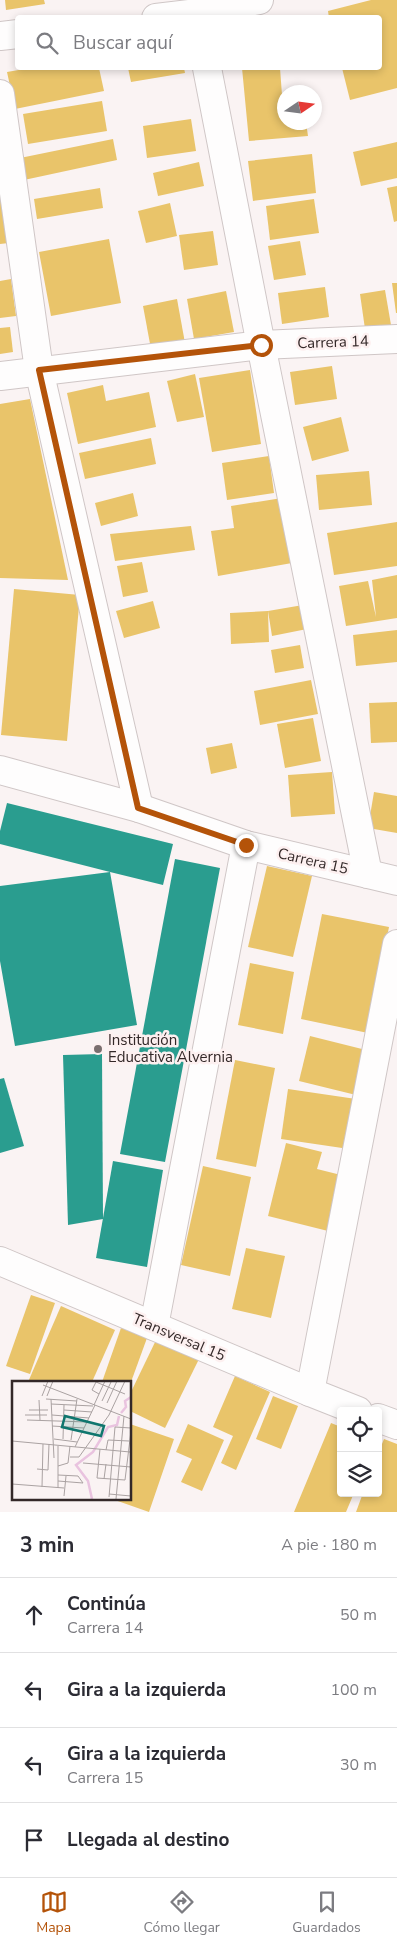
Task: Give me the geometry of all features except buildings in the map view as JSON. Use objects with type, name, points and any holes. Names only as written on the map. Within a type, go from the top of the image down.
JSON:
[{"type":"street","points":[[171,15],[259,0]]},
{"type":"street","points":[[0,36],[15,34]]},
{"type":"street","points":[[207,70],[368,874]]},
{"type":"street","points":[[0,94],[39,370],[138,808]]},
{"type":"street","name":"Carrera 14","points":[[0,376],[261,345],[397,339]]},
{"type":"street","name":"Carrera 15","points":[[0,770],[138,808],[246,845],[397,881]]},
{"type":"street","points":[[154,1326],[246,845]]},
{"type":"street","points":[[310,1392],[397,944]]},
{"type":"street","name":"Transversal 15","points":[[0,1261],[348,1407]]},
{"type":"street","points":[[382,1420],[397,1426]]},
{"type":"place","name":"Institución Educativa Alvernia","points":[[98,1049]]},
{"type":"route","points":[[246,845],[138,808],[39,370],[261,345]]}]
